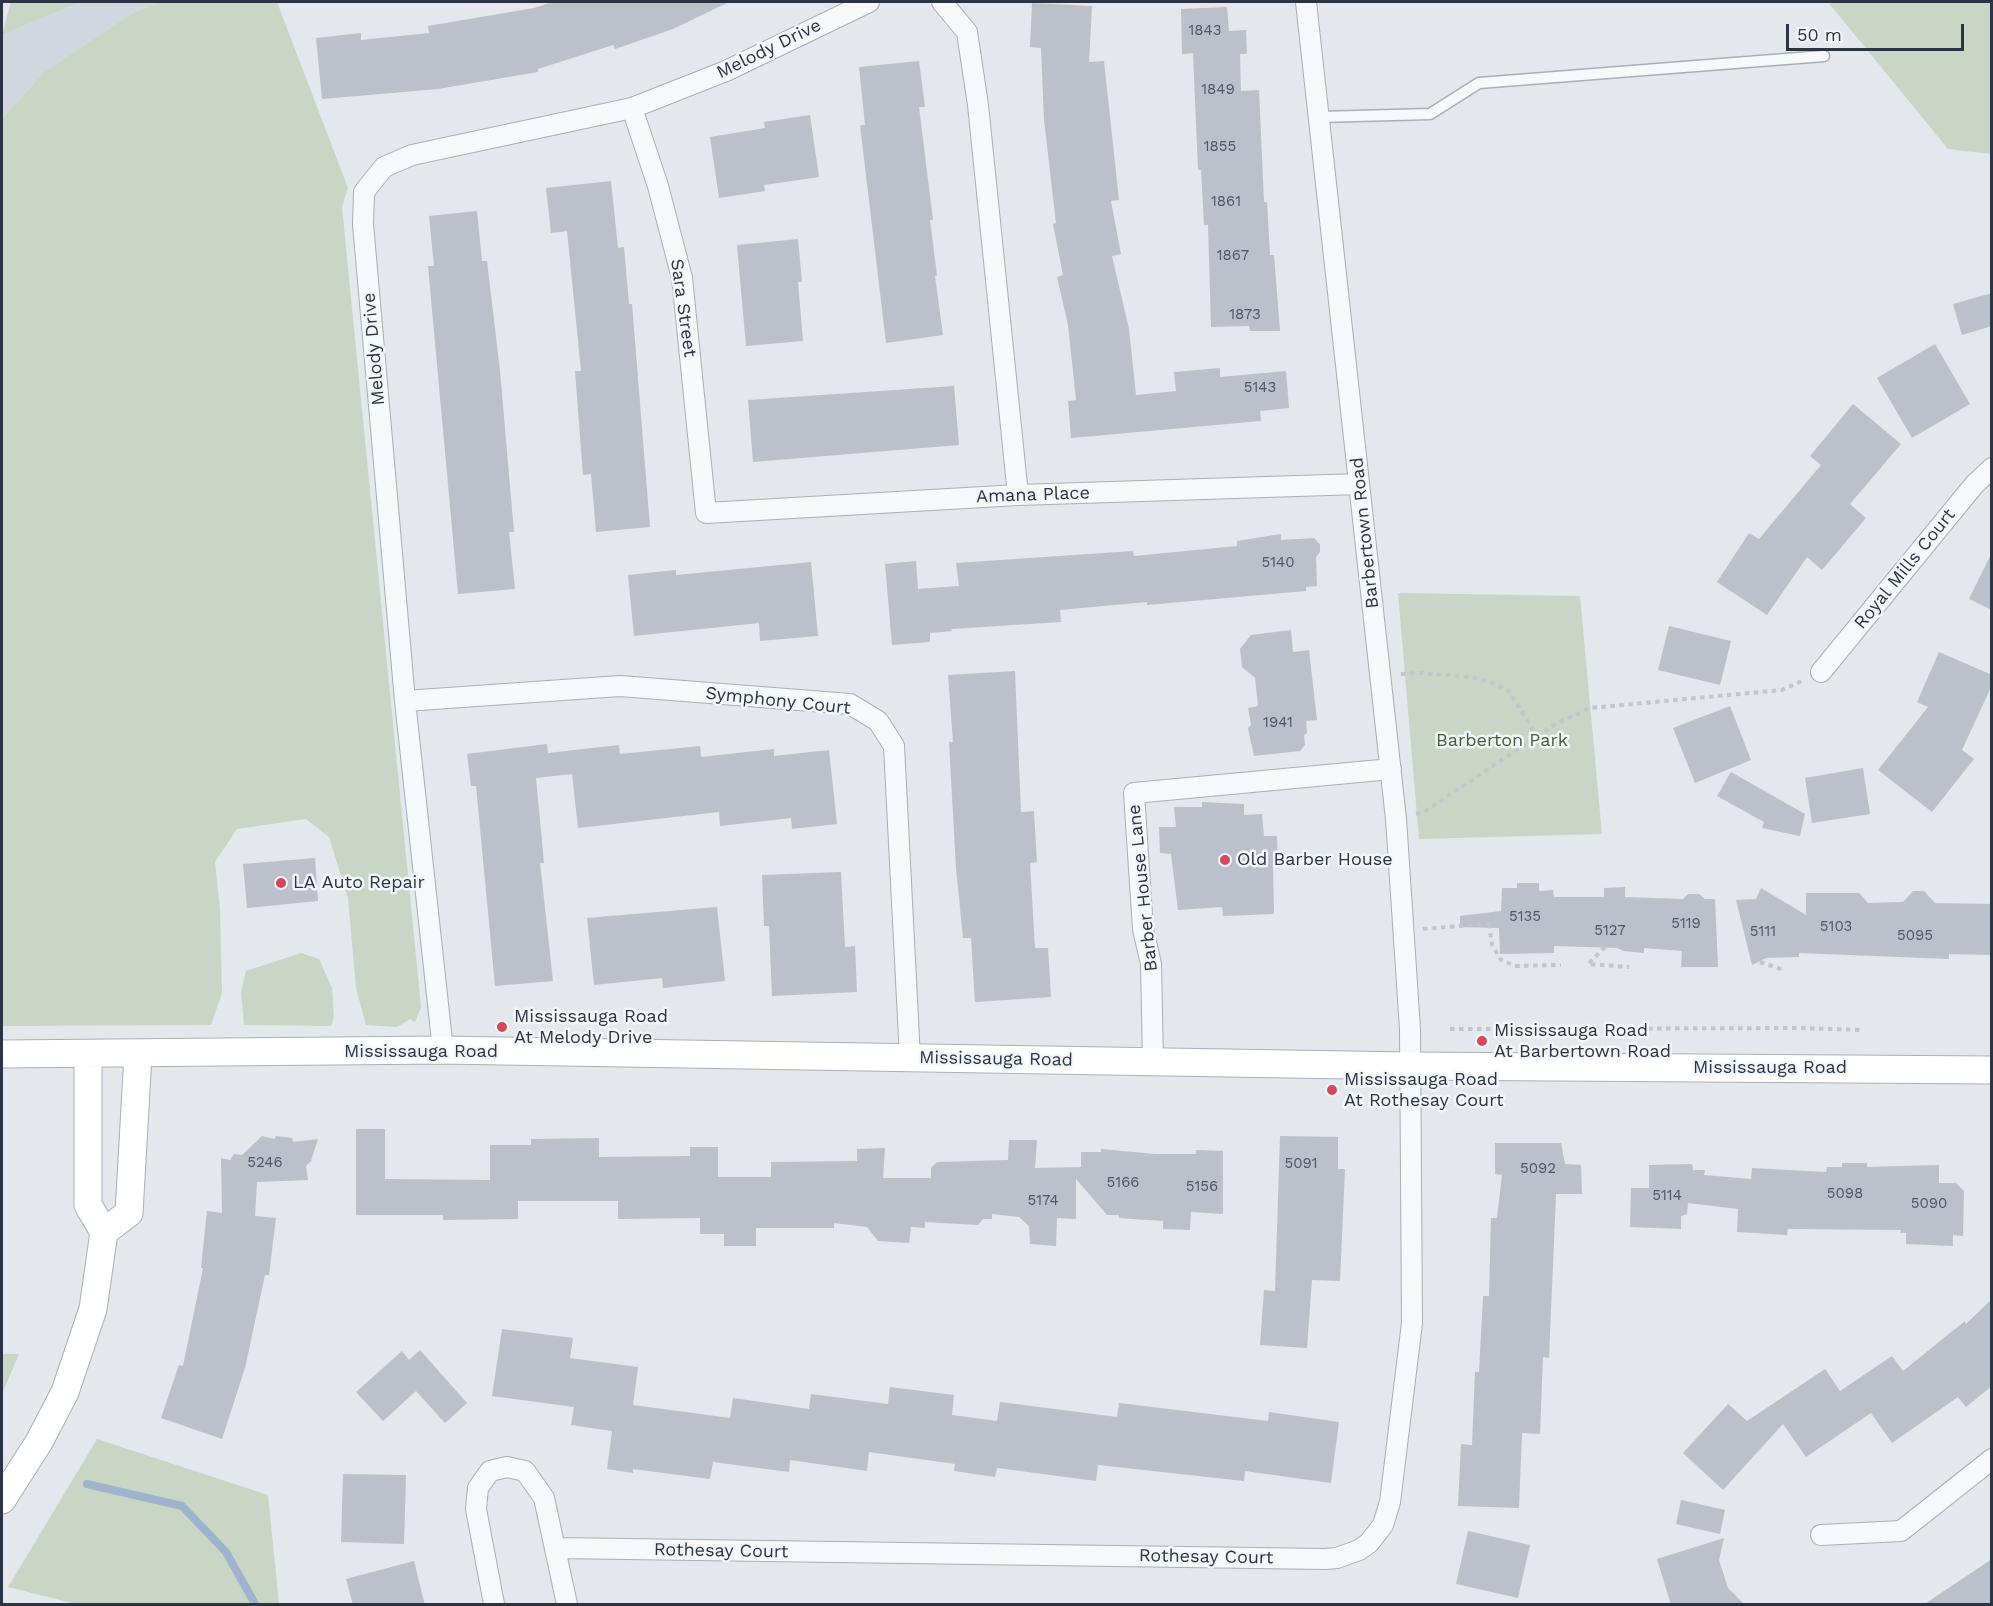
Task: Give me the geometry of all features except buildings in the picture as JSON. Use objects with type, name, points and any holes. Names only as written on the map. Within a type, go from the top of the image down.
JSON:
[{"type":"main road","name":"Mississauga Road","points":[[2,1054],[443,1050],[1409,1066],[1992,1070]]},
{"type":"main road","points":[[2,1500],[39,1442],[65,1392],[93,1309],[104,1232],[88,1205],[88,1054]]},
{"type":"main road","points":[[104,1232],[129,1213],[138,1054]]},
{"type":"street","name":"Melody Drive","points":[[443,1050],[405,701],[363,224],[364,192],[384,167],[412,155],[632,108],[726,71],[869,2]]},
{"type":"street","points":[[942,2],[967,32],[976,95],[1018,495]]},
{"type":"street","name":"Barbertown Road","points":[[1306,2],[1396,819],[1405,931],[1410,1029],[1409,1066]]},
{"type":"street","name":"Sara Street","points":[[632,108],[658,186],[682,278],[706,513]]},
{"type":"street","name":"Royal Mills Court","points":[[1821,672],[1974,485],[1992,468]]},
{"type":"street","name":"Amana Place","points":[[706,513],[1018,495],[1359,484]]},
{"type":"street","name":"Symphony Court","points":[[405,701],[620,686],[850,704],[878,721],[894,746],[910,1058]]},
{"type":"street","name":"Barber House Lane","points":[[1153,1061],[1151,964],[1143,929],[1134,793],[1391,770]]},
{"type":"street","name":"Rothesay Court","points":[[556,1548],[1325,1559],[1337,1558],[1359,1550],[1377,1535],[1388,1514],[1412,1323],[1409,1066]]},
{"type":"street","points":[[1821,1535],[1901,1531],[1992,1459]]},
{"type":"street","points":[[494,1605],[476,1509],[478,1488],[490,1471],[507,1467],[525,1471],[544,1498],[567,1605]]},
{"type":"lane","points":[[1319,117],[1430,114],[1479,83],[1824,56]]},
{"type":"path","points":[[1396,819],[1425,812],[1537,736],[1590,708],[1782,690],[1821,672]]},
{"type":"path","points":[[1380,674],[1422,673],[1470,677],[1493,683],[1509,691],[1537,736]]},
{"type":"path","points":[[1405,931],[1496,923]]},
{"type":"path","points":[[1490,924],[1492,945],[1501,960],[1515,966],[1561,965]]},
{"type":"path","points":[[1605,947],[1588,964],[1629,967]]},
{"type":"path","points":[[1760,962],[1784,970]]},
{"type":"path","points":[[1450,1029],[1802,1028],[1862,1030]]},
{"type":"shaded area","points":[[81,2],[161,2],[134,12],[44,72],[2,119],[2,35]]},
{"type":"green space","points":[[11,2],[81,2],[2,35]]},
{"type":"green space","points":[[161,2],[277,2],[348,188],[342,207],[421,1007],[415,1022],[410,1019],[397,1027],[366,1025],[356,988],[348,898],[329,837],[306,819],[237,829],[215,862],[220,910],[222,993],[211,1025],[2,1026],[2,119],[44,72],[134,12]]},
{"type":"green space","points":[[1828,2],[1991,2],[1991,154],[1948,149]]},
{"type":"green space","name":"Barberton Park","points":[[1398,593],[1580,596],[1602,834],[1419,839]]},
{"type":"green space","points":[[301,953],[319,959],[332,988],[334,1017],[331,1026],[244,1025],[241,991],[246,971]]},
{"type":"green space","points":[[2,1354],[19,1354],[2,1394]]},
{"type":"green space","points":[[97,1439],[268,1495],[279,1604],[76,1604],[8,1587]]},
{"type":"waterway","points":[[87,1484],[182,1506],[226,1552],[255,1604]]},
{"type":"place","name":"Old Barber House","points":[[1225,860]]},
{"type":"place","name":"LA Auto Repair","points":[[281,883]]},
{"type":"place","name":"Mississauga Road At Melody Drive","points":[[502,1027]]},
{"type":"place","name":"Mississauga Road At Barbertown Road","points":[[1482,1041]]},
{"type":"place","name":"Mississauga Road At Rothesay Court","points":[[1332,1090]]}]
